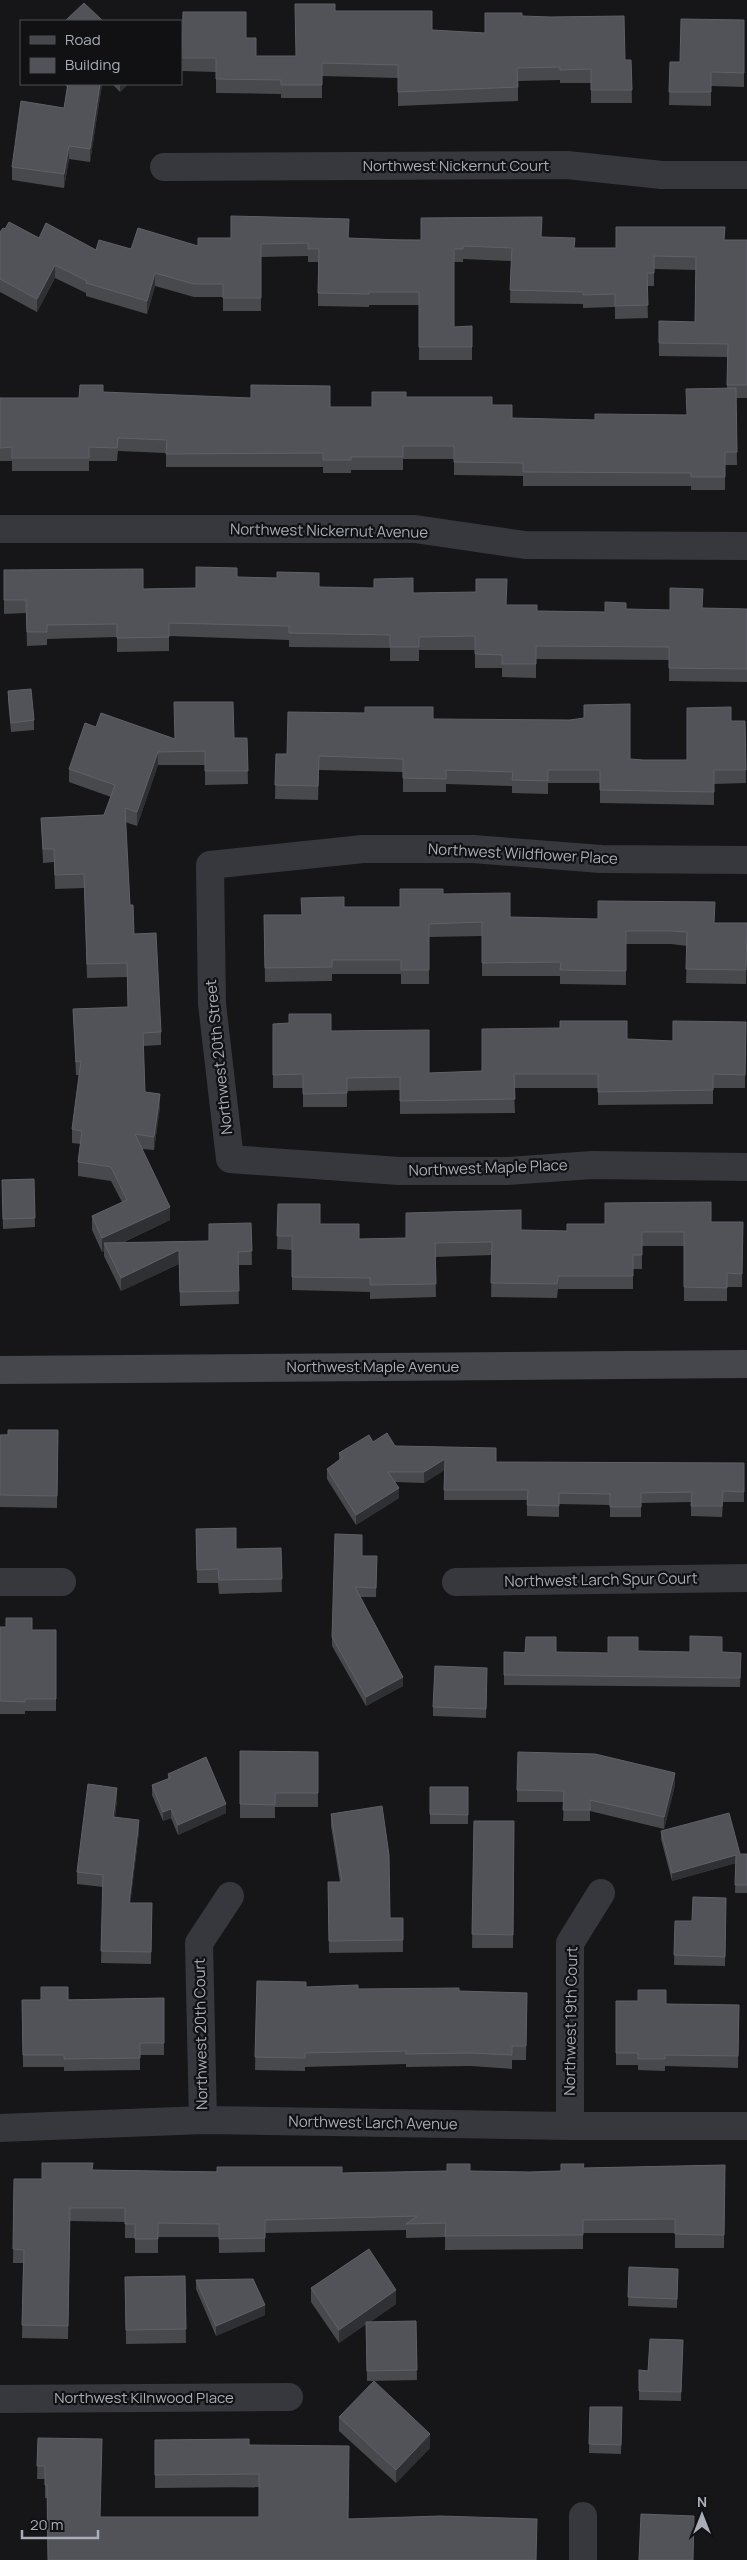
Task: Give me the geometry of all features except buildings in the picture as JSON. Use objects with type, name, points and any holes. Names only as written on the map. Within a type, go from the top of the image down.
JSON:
[{"type":"street","name":"Northwest Nickernut Court","points":[[164,167],[566,165],[662,175],[747,175]]},
{"type":"street","name":"Northwest Nickernut Avenue","points":[[0,529],[415,529],[525,545],[747,546]]},
{"type":"street","name":"Northwest Wildflower Place","points":[[210,865],[363,849],[473,849],[600,859],[747,860]]},
{"type":"street","name":"Northwest 20th Street","points":[[210,865],[212,1004],[230,1159]]},
{"type":"street","name":"Northwest Maple Place","points":[[230,1159],[399,1171],[507,1171],[592,1164],[747,1167]]},
{"type":"street","name":"Northwest Maple Avenue","points":[[0,1370],[747,1364]]},
{"type":"street","name":"Northwest Larch Spur Court","points":[[456,1582],[747,1578]]},
{"type":"street","points":[[0,1582],[62,1582]]},
{"type":"street","name":"Northwest 19th Court","points":[[570,2126],[570,1943],[601,1893]]},
{"type":"street","name":"Northwest 20th Court","points":[[203,2120],[199,1943],[230,1896]]},
{"type":"street","name":"Northwest Larch Avenue","points":[[0,2128],[203,2120],[570,2126],[747,2126]]},
{"type":"street","name":"Northwest Kilnwood Place","points":[[0,2399],[289,2397]]},
{"type":"street","points":[[583,2516],[583,2560]]}]
